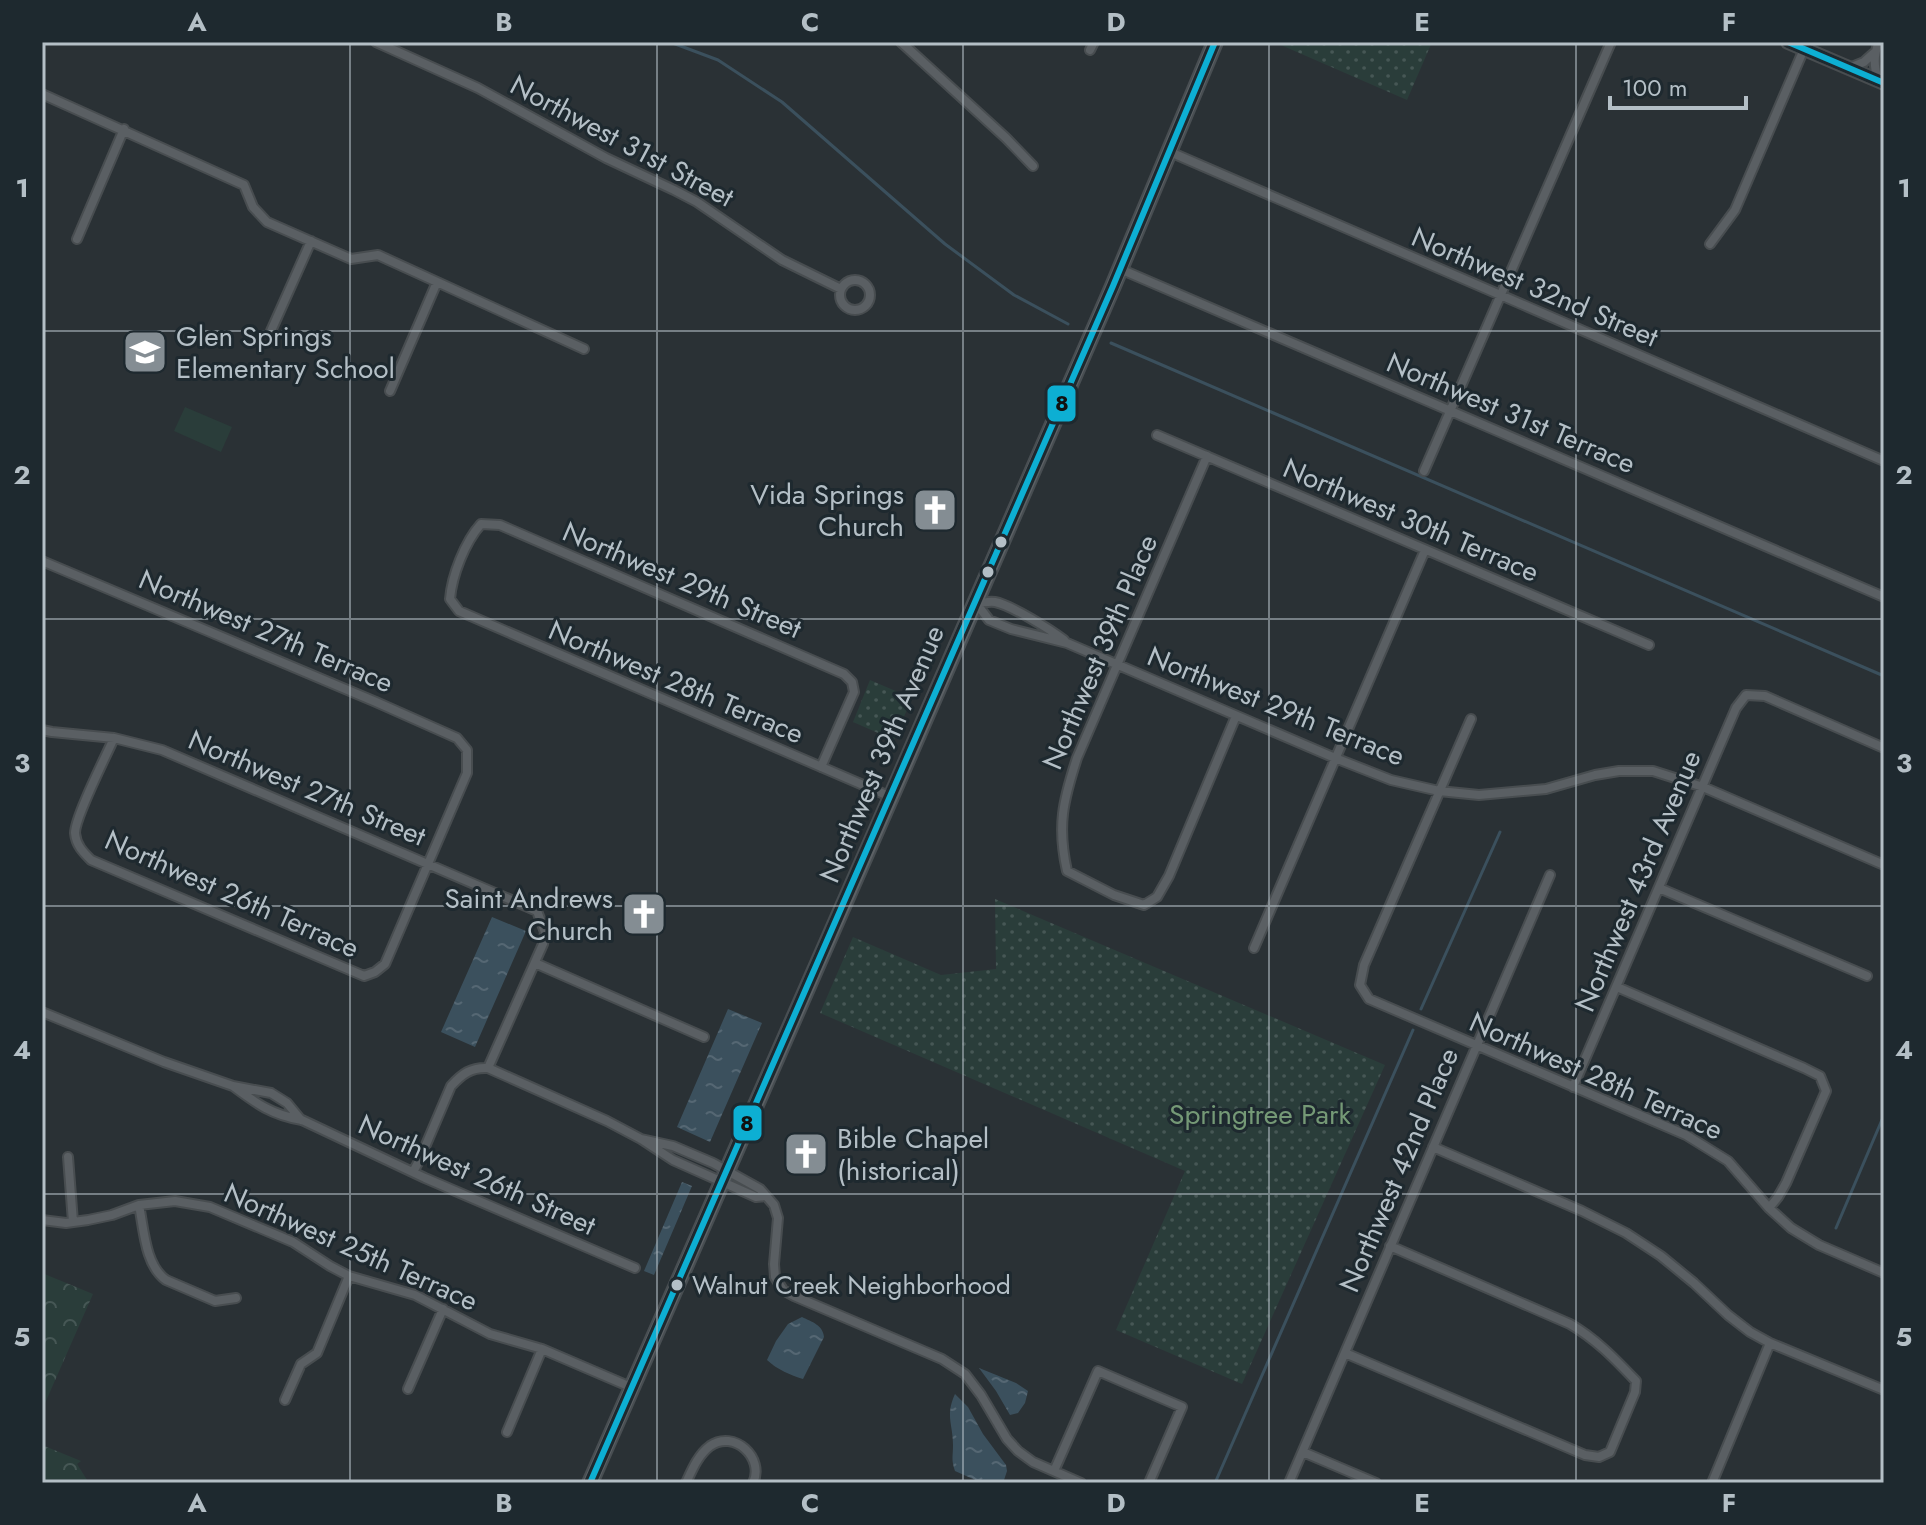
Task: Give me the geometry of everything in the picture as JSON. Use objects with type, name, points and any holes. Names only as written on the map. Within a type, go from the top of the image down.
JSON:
[{"type":"main road","name":"Northwest 39th Avenue","points":[[590,1483],[976,603],[1215,42]]},
{"type":"main road","points":[[1788,42],[1881,82]]},
{"type":"street","name":"Northwest 31st Street","points":[[376,42],[478,88],[606,158],[697,202],[782,260],[841,289]]},
{"type":"street","points":[[901,42],[1033,166]]},
{"type":"street","points":[[1424,471],[1611,42]]},
{"type":"street","points":[[1849,68],[1864,62],[1874,53],[1879,42]]},
{"type":"street","points":[[1710,244],[1735,210],[1804,49]]},
{"type":"street","points":[[1874,53],[1874,66],[1881,82]]},
{"type":"street","points":[[42,94],[244,185],[253,207],[267,222],[351,259],[378,255],[584,349]]},
{"type":"street","points":[[77,239],[124,129]]},
{"type":"street","name":"Northwest 32nd Street","points":[[1170,152],[1884,461]]},
{"type":"street","points":[[271,331],[311,241]]},
{"type":"street","name":"Northwest 31st Terrace","points":[[1120,269],[1884,597]]},
{"type":"street","points":[[390,391],[437,282]]},
{"type":"street","name":"Northwest 30th Terrace","points":[[1157,435],[1649,645]]},
{"type":"street","name":"Northwest 39th Place","points":[[1207,456],[1077,758],[1064,797],[1061,828],[1067,871],[1114,895],[1144,905],[1157,897],[1169,876],[1236,716]]},
{"type":"street","name":"Northwest 29th Street","points":[[450,599],[451,582],[473,533],[481,524],[500,525],[844,674],[852,682],[854,692],[821,767]]},
{"type":"street","points":[[1254,948],[1425,550]]},
{"type":"street","name":"Northwest 27th Terrace","points":[[42,561],[457,738],[467,750],[467,773],[428,864]]},
{"type":"street","name":"Northwest 28th Terrace","points":[[450,599],[459,611],[472,617],[891,797]]},
{"type":"street","name":"Northwest 29th Terrace","points":[[976,603],[996,602],[1055,633],[1067,643]]},
{"type":"street","name":"Northwest 29th Terrace","points":[[976,603],[989,620],[1011,629],[1067,643],[1391,780],[1439,791],[1479,795],[1546,789],[1619,771],[1653,771],[1703,787],[1884,865]]},
{"type":"street","name":"Northwest 43rd Avenue","points":[[1573,1087],[1736,708],[1746,695],[1765,696],[1884,748]]},
{"type":"street","points":[[1439,791],[1471,719]]},
{"type":"street","name":"Northwest 27th Street","points":[[42,730],[114,738],[162,750],[528,906],[537,911],[545,932],[535,963]]},
{"type":"street","name":"Northwest 26th Terrace","points":[[114,738],[76,824],[77,843],[91,860],[364,976],[385,964],[428,864]]},
{"type":"street","name":"Northwest 28th Terrace","points":[[1439,791],[1364,965],[1360,985],[1369,999],[1686,1135],[1728,1161],[1791,1228],[1819,1245],[1884,1273]]},
{"type":"street","name":"Northwest 42nd Place","points":[[1289,1483],[1550,875]]},
{"type":"street","points":[[1659,888],[1867,976]]},
{"type":"street","points":[[488,1068],[535,963],[704,1037]]},
{"type":"street","points":[[1617,987],[1820,1076],[1826,1091],[1786,1183],[1769,1208]]},
{"type":"street","name":"Northwest 26th Street","points":[[42,1012],[164,1062],[233,1086],[279,1097],[302,1120]]},
{"type":"street","points":[[413,1172],[451,1086],[459,1077],[477,1067],[488,1068],[641,1139],[673,1146],[713,1163],[725,1177],[760,1189],[774,1205],[778,1218],[775,1277],[783,1290],[942,1359],[965,1374],[1007,1439],[1033,1462],[1081,1483]]},
{"type":"street","name":"Northwest 26th Street","points":[[233,1086],[267,1111],[302,1120],[413,1172],[635,1268]]},
{"type":"street","points":[[1433,1147],[1626,1233],[1661,1256],[1750,1332],[1884,1390]]},
{"type":"street","points":[[68,1157],[73,1222]]},
{"type":"street","name":"Northwest 25th Terrace","points":[[42,1220],[66,1223],[112,1215],[139,1205],[175,1201],[210,1207],[293,1242],[349,1276],[415,1295],[490,1334],[542,1349],[633,1388]]},
{"type":"street","points":[[139,1205],[150,1259],[160,1276],[215,1301],[236,1298]]},
{"type":"street","points":[[1345,1353],[1585,1455],[1599,1457],[1610,1452],[1635,1392],[1636,1381],[1602,1347],[1570,1324],[1390,1246]]},
{"type":"street","points":[[285,1400],[301,1364],[317,1353],[349,1276]]},
{"type":"street","points":[[408,1389],[443,1309]]},
{"type":"street","points":[[1712,1483],[1770,1343]]},
{"type":"street","points":[[507,1432],[542,1349]]},
{"type":"street","points":[[1054,1471],[1098,1371],[1182,1407],[1149,1483]]},
{"type":"street","points":[[686,1483],[701,1454],[719,1440],[732,1441],[749,1451],[755,1466],[753,1483]]},
{"type":"street","points":[[1303,1452],[1376,1483]]},
{"type":"green space","points":[[1274,42],[1432,42],[1407,100]]},
{"type":"green space","points":[[185,407],[232,427],[221,452],[174,431]]},
{"type":"green space","points":[[870,680],[912,698],[894,740],[853,722]]},
{"type":"green space","name":"Springtree Park","points":[[995,899],[1385,1065],[1242,1384],[1116,1330],[1185,1171],[820,1013],[853,937],[941,975],[996,969]]},
{"type":"green space","points":[[42,1273],[93,1294],[42,1410]]},
{"type":"green space","points":[[42,1445],[81,1461],[77,1464],[89,1483],[42,1483]]},
{"type":"water","points":[[492,917],[526,931],[475,1047],[441,1032]]},
{"type":"water","points":[[728,1009],[762,1023],[710,1142],[677,1127]]},
{"type":"water","points":[[682,1182],[692,1186],[654,1275],[644,1271]]},
{"type":"water","points":[[802,1317],[819,1327],[824,1337],[803,1379],[784,1372],[767,1360],[788,1324]]},
{"type":"water","points":[[979,1368],[1028,1391],[1018,1413],[1010,1415]]},
{"type":"water","points":[[955,1394],[968,1407],[1006,1465],[1003,1483],[982,1483],[955,1471],[950,1414]]},
{"type":"waterway","points":[[670,42],[718,60],[782,102],[945,244],[1014,295],[1068,324]]},
{"type":"waterway","points":[[1111,343],[1884,676]]},
{"type":"waterway","points":[[1421,1009],[1500,832]]},
{"type":"waterway","points":[[1215,1483],[1413,1030]]},
{"type":"waterway","points":[[1836,1228],[1884,1115]]},
{"type":"transit line","name":"8","points":[[590,1483],[1113,286],[1215,42]]},
{"type":"transit line","name":"8","points":[[1788,42],[1884,83]]},
{"type":"place","name":"Glen Springs Elementary School","points":[[145,352]]},
{"type":"place","name":"Vida Springs Church","points":[[935,510]]},
{"type":"place","name":"Saint Andrews Church","points":[[644,914]]},
{"type":"place","name":"Bible Chapel (historical)","points":[[806,1154]]},
{"type":"place","name":"Walnut Creek Neighborhood","points":[[677,1285]]}]
